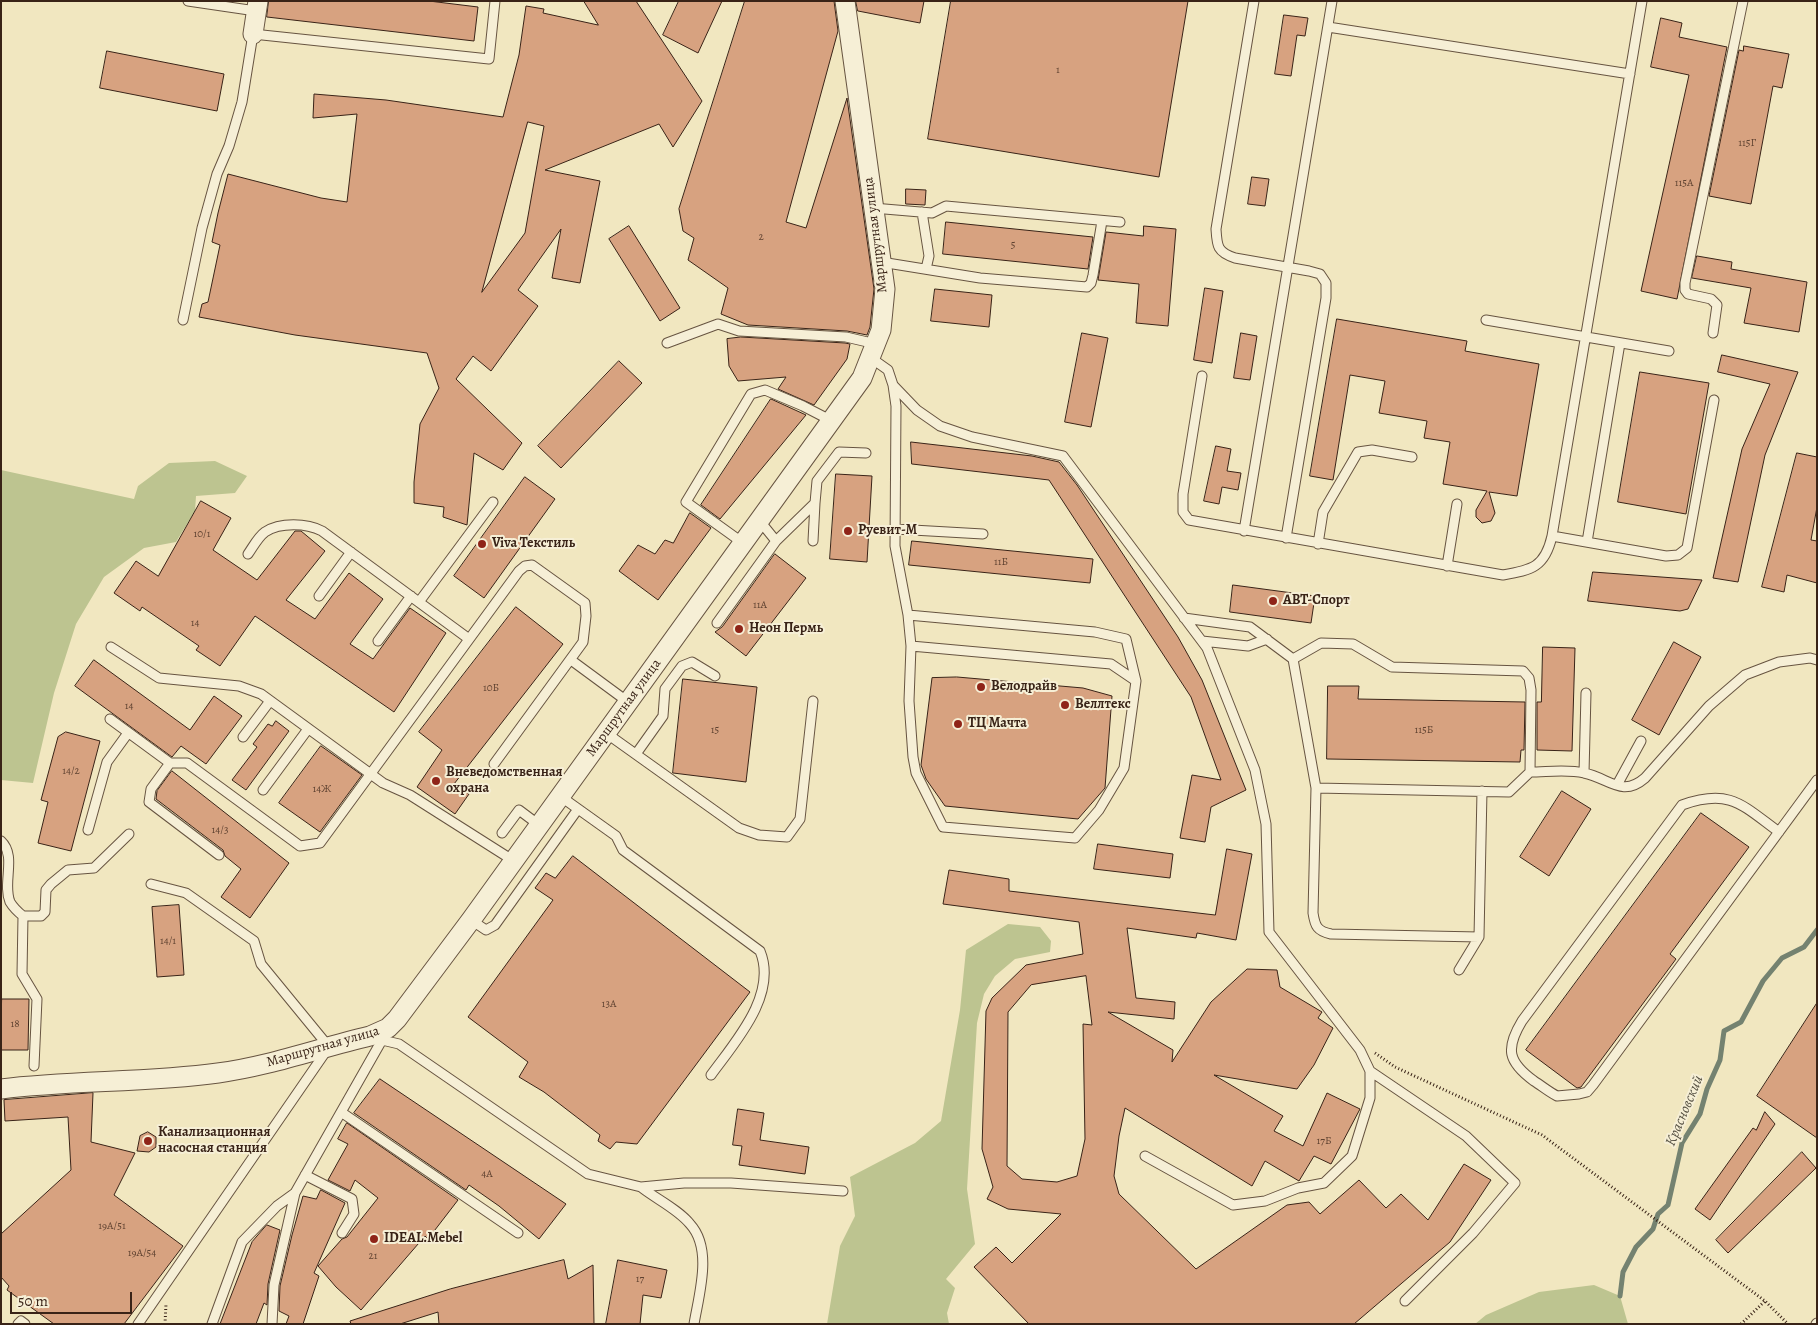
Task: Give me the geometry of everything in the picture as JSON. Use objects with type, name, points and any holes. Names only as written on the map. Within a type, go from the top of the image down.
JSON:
[{"type":"street","name":"Маршрутная улица","points":[[1,1089],[28,1086],[136,1082],[210,1074],[269,1063],[381,1036],[397,1019],[514,861],[832,421],[862,378],[874,351],[881,330],[885,289],[845,1]]},
{"type":"street","points":[[253,34],[257,6]]},
{"type":"lane","points":[[188,1],[257,6]]},
{"type":"lane","points":[[183,320],[202,228],[217,174],[230,146],[242,102],[253,34],[489,59],[495,1]]},
{"type":"lane","points":[[1254,1],[1216,229],[1217,245],[1223,254],[1234,258],[1320,274],[1326,283],[1326,298],[1286,538]]},
{"type":"lane","points":[[1244,531],[1332,1]]},
{"type":"lane","points":[[1202,376],[1182,494],[1183,512],[1189,520],[1201,524],[1503,575],[1526,571],[1538,565],[1548,553],[1552,536],[1642,1]]},
{"type":"lane","points":[[1713,333],[1717,305],[1711,299],[1688,294],[1685,290],[1685,283],[1743,1]]},
{"type":"lane","points":[[1328,27],[1630,74]]},
{"type":"lane","points":[[873,208],[932,213],[946,206],[1120,222]]},
{"type":"lane","points":[[922,212],[928,256],[926,270]]},
{"type":"lane","points":[[881,262],[980,278],[1087,287],[1091,283],[1093,276],[1102,221]]},
{"type":"lane","points":[[1486,320],[1670,351]]},
{"type":"lane","points":[[667,343],[718,324],[739,331],[846,337],[874,351],[888,370],[894,385],[896,406],[895,546],[908,615],[911,646],[909,701],[916,773],[943,827],[1075,838],[1099,810],[1124,768],[1136,680],[1126,639],[1095,632],[908,615]]},
{"type":"lane","points":[[1587,542],[1620,343]]},
{"type":"lane","points":[[894,385],[922,415],[948,429],[982,439],[1063,456],[1207,648],[1255,770],[1266,824],[1270,932],[1360,1050],[1370,1071],[1370,1098],[1352,1156],[1324,1183],[1298,1188],[1265,1201],[1233,1205],[1144,1156]]},
{"type":"lane","points":[[743,543],[686,502],[752,394],[765,390],[832,421]]},
{"type":"lane","points":[[1552,536],[1666,556],[1678,555],[1687,548],[1714,400]]},
{"type":"lane","points":[[1318,544],[1323,512],[1358,452],[1372,450],[1412,457]]},
{"type":"lane","points":[[813,541],[817,481],[839,452],[866,454]]},
{"type":"lane","points":[[419,602],[492,502]]},
{"type":"lane","points":[[716,623],[776,541],[815,503]]},
{"type":"lane","points":[[1447,566],[1457,504]]},
{"type":"lane","points":[[760,520],[776,541]]},
{"type":"lane","points":[[248,554],[266,532],[299,525],[312,526],[322,531],[469,639]]},
{"type":"lane","points":[[895,529],[983,534]]},
{"type":"lane","points":[[319,596],[351,552]]},
{"type":"lane","points":[[110,719],[170,763],[187,763],[300,846],[320,843],[519,571],[525,566],[532,565],[585,603],[586,616],[583,642],[494,764]]},
{"type":"lane","points":[[378,640],[411,596]]},
{"type":"lane","points":[[1184,618],[1250,627],[1293,659],[1316,788],[1313,912],[1315,926],[1321,932],[1331,934],[1479,937]]},
{"type":"lane","points":[[1202,641],[1248,646],[1267,639]]},
{"type":"lane","points":[[1293,659],[1321,644],[1353,644],[1392,667],[1522,671],[1529,678],[1531,690],[1530,772]]},
{"type":"lane","points":[[911,646],[1111,664],[1136,680]]},
{"type":"lane","points":[[111,647],[159,678],[250,688],[383,783],[410,795],[514,861]]},
{"type":"lane","points":[[571,660],[628,702]]},
{"type":"lane","points":[[1316,788],[1509,792],[1530,772],[1584,773],[1627,788],[1637,786],[1709,706],[1745,675],[1778,662],[1817,660]]},
{"type":"lane","points":[[636,754],[663,716],[665,689],[682,666],[692,662],[715,676]]},
{"type":"lane","points":[[1584,773],[1586,693]]},
{"type":"lane","points":[[243,737],[270,701]]},
{"type":"lane","points":[[606,733],[739,828],[759,835],[787,837],[800,819],[812,701]]},
{"type":"lane","points":[[263,790],[308,729]]},
{"type":"lane","points":[[88,830],[107,762],[128,733]]},
{"type":"lane","points":[[1617,785],[1641,741]]},
{"type":"lane","points":[[170,763],[151,790],[149,802],[219,855]]},
{"type":"lane","points":[[1779,832],[1733,799],[1717,798],[1682,805],[1516,1030],[1512,1052],[1514,1063],[1519,1070],[1557,1096],[1586,1092],[1779,832],[1817,780]]},
{"type":"lane","points":[[1459,970],[1479,937],[1482,791]]},
{"type":"lane","points":[[560,796],[616,836],[623,850],[760,951],[763,969],[758,1006],[711,1075]]},
{"type":"lane","points":[[471,920],[486,930],[495,925],[578,809]]},
{"type":"lane","points":[[502,833],[519,810],[539,826]]},
{"type":"lane","points":[[23,916],[42,916],[45,912],[46,890],[51,884],[68,870],[94,868],[129,834]]},
{"type":"lane","points":[[1,841],[6,846],[8,854],[9,901],[23,916],[22,974],[37,999],[34,1066]]},
{"type":"lane","points":[[138,1324],[329,1048],[261,964],[254,941],[186,893],[151,884]]},
{"type":"lane","points":[[272,1324],[274,1285],[295,1193],[381,1036],[399,1044],[588,1174],[641,1187],[684,1183],[731,1183],[844,1191]]},
{"type":"lane","points":[[1370,1071],[1466,1136],[1514,1183],[1473,1234],[1405,1302]]},
{"type":"lane","points":[[341,1112],[518,1233]]},
{"type":"lane","points":[[305,1175],[352,1199],[354,1214],[342,1233]]},
{"type":"lane","points":[[641,1187],[690,1223],[701,1240],[702,1272],[694,1324]]},
{"type":"lane","points":[[212,1324],[242,1242],[277,1206],[295,1193]]},
{"type":"lane","points":[[18,1324],[21,1321],[25,1324]]},
{"type":"path","points":[[1395,1067],[1542,1135],[1765,1301],[1788,1324]]},
{"type":"path","points":[[1741,1324],[1765,1301]]},
{"type":"green space","points":[[215,461],[247,476],[235,493],[196,496],[195,511],[176,542],[144,548],[104,577],[76,624],[54,693],[33,783],[1,780],[1,470],[134,499],[138,486],[169,463]]},
{"type":"green space","points":[[1008,924],[1040,927],[1051,941],[1050,952],[1015,959],[995,976],[984,994],[977,1023],[967,1189],[975,1244],[946,1279],[955,1288],[947,1313],[949,1324],[827,1324],[840,1246],[855,1216],[850,1177],[915,1143],[941,1121],[960,1010],[966,950]]},
{"type":"green space","points":[[1594,1285],[1620,1296],[1628,1324],[1475,1324],[1486,1315],[1539,1292]]},
{"type":"building","points":[[269,1],[429,1],[478,7],[474,41],[267,17]]},
{"type":"building","points":[[584,1],[636,1],[702,101],[673,147],[659,124],[545,170],[600,181],[580,283],[552,278],[561,229],[518,290],[538,306],[491,371],[473,356],[456,379],[522,443],[503,470],[474,453],[467,525],[443,517],[444,507],[414,503],[414,482],[420,424],[439,388],[427,353],[295,335],[199,317],[202,304],[208,302],[220,245],[212,242],[228,174],[321,198],[347,202],[357,114],[313,118],[314,94],[386,100],[503,117],[519,55],[526,6],[544,9],[543,13],[598,25]],"holes":[[[528,122],[544,126],[525,233],[482,292]]]},
{"type":"building","points":[[679,1],[722,1],[698,53],[663,35]]},
{"type":"building","points":[[745,1],[834,1],[838,31],[786,222],[806,228],[847,98],[874,289],[870,327],[867,335],[847,331],[748,325],[721,314],[728,288],[688,260],[694,238],[683,231],[679,209]]},
{"type":"building","points":[[856,1],[924,1],[920,23],[858,11]]},
{"type":"building","points":[[951,1],[1188,1],[1159,177],[928,139]]},
{"type":"building","points":[[1284,15],[1308,18],[1305,36],[1297,35],[1291,76],[1275,74]]},
{"type":"building","points":[[1661,18],[1682,23],[1679,37],[1727,47],[1677,299],[1641,291],[1689,75],[1651,67]]},
{"type":"building","points":[[1744,46],[1789,54],[1782,88],[1773,86],[1751,204],[1709,196],[1739,50],[1743,51]]},
{"type":"building","points":[[107,51],[224,74],[217,111],[100,88]]},
{"type":"building","points":[[1252,177],[1269,179],[1265,206],[1248,204]]},
{"type":"building","points":[[906,189],[926,190],[925,205],[906,204]]},
{"type":"building","points":[[946,222],[1093,237],[1088,269],[943,254]]},
{"type":"building","points":[[629,226],[680,308],[660,321],[609,239]]},
{"type":"building","points":[[1144,226],[1176,229],[1168,326],[1136,323],[1139,284],[1098,280],[1106,232],[1143,236]]},
{"type":"building","points":[[1697,256],[1732,262],[1731,269],[1807,282],[1799,332],[1744,323],[1751,288],[1692,278]]},
{"type":"building","points":[[1205,288],[1223,291],[1212,363],[1194,360]]},
{"type":"building","points":[[935,289],[992,295],[989,327],[931,321]]},
{"type":"building","points":[[1337,319],[1467,341],[1465,351],[1539,364],[1517,496],[1489,492],[1495,513],[1491,521],[1482,523],[1476,517],[1476,510],[1487,491],[1443,484],[1450,442],[1424,438],[1427,421],[1379,413],[1385,381],[1350,375],[1333,480],[1310,476]]},
{"type":"building","points":[[1082,333],[1108,338],[1091,427],[1065,422]]},
{"type":"building","points":[[1241,333],[1257,336],[1250,380],[1234,378]]},
{"type":"building","points":[[741,337],[850,344],[847,359],[814,405],[778,389],[786,377],[738,381],[729,366],[727,339]]},
{"type":"building","points":[[1722,355],[1798,372],[1765,455],[1738,582],[1713,578],[1742,449],[1770,384],[1718,372]]},
{"type":"building","points":[[619,361],[642,383],[561,468],[538,446]]},
{"type":"building","points":[[1640,372],[1709,383],[1686,514],[1618,502]]},
{"type":"building","points":[[771,399],[806,415],[720,519],[701,505]]},
{"type":"building","points":[[911,442],[1032,456],[1059,462],[1077,485],[1178,637],[1202,680],[1246,790],[1211,807],[1205,842],[1180,838],[1192,775],[1221,780],[1191,697],[1049,480],[912,464]]},
{"type":"building","points":[[1216,446],[1231,449],[1227,471],[1241,473],[1238,490],[1222,487],[1219,504],[1204,501]]},
{"type":"building","points":[[1797,453],[1817,457],[1817,507],[1811,540],[1817,541],[1817,583],[1787,575],[1784,592],[1762,587]]},
{"type":"building","points":[[836,474],[872,476],[867,562],[830,559]]},
{"type":"building","points":[[525,477],[555,499],[484,598],[454,576]]},
{"type":"building","points":[[201,501],[231,518],[213,550],[257,580],[295,531],[301,531],[325,551],[286,600],[315,619],[349,573],[383,599],[350,644],[373,659],[410,608],[446,633],[394,712],[255,616],[220,666],[196,650],[199,646],[142,607],[140,611],[114,593],[136,561],[158,576]]},
{"type":"building","points":[[690,513],[711,528],[658,600],[619,571],[638,545],[655,554],[665,540],[673,543]]},
{"type":"building","points":[[912,541],[1093,559],[1090,583],[909,565]]},
{"type":"building","points":[[775,554],[806,578],[746,656],[715,632],[722,627]]},
{"type":"building","points":[[1593,572],[1702,580],[1688,609],[1680,611],[1588,601]]},
{"type":"building","name":"АВТ-Спорт","points":[[1233,585],[1315,596],[1311,623],[1230,612]]},
{"type":"building","points":[[516,607],[563,644],[454,784],[469,794],[455,814],[417,787],[442,750],[419,732]]},
{"type":"building","points":[[1674,642],[1701,657],[1659,735],[1632,720]]},
{"type":"building","points":[[1543,647],[1575,648],[1572,751],[1537,750],[1537,702],[1541,702]]},
{"type":"building","points":[[94,660],[190,730],[214,696],[242,716],[206,764],[181,746],[172,757],[75,686]]},
{"type":"building","points":[[957,677],[1083,688],[1112,696],[1105,788],[1078,819],[945,806],[926,779],[921,765],[932,678]]},
{"type":"building","points":[[683,679],[757,687],[746,782],[673,773]]},
{"type":"building","points":[[1328,686],[1359,686],[1358,699],[1525,702],[1524,750],[1521,750],[1520,762],[1327,759]]},
{"type":"building","points":[[276,721],[289,731],[246,790],[232,780],[257,747],[253,744],[268,724],[272,726]]},
{"type":"building","points":[[66,732],[100,741],[71,851],[38,843],[48,802],[41,800],[58,737]]},
{"type":"building","points":[[321,746],[362,775],[320,832],[279,803]]},
{"type":"building","points":[[172,771],[289,863],[250,918],[221,897],[241,869],[225,856],[223,850],[156,799],[157,791]]},
{"type":"building","points":[[1562,791],[1591,809],[1549,876],[1520,857]]},
{"type":"building","points":[[1701,813],[1749,847],[1670,954],[1676,959],[1581,1087],[1577,1088],[1526,1050]]},
{"type":"building","points":[[1098,844],[1173,854],[1170,878],[1094,869]]},
{"type":"building","points":[[1227,849],[1252,854],[1236,940],[1197,933],[1196,938],[1127,928],[1136,998],[1175,1002],[1174,1019],[1108,1012],[1173,1050],[1172,1062],[1211,1002],[1247,969],[1277,970],[1280,987],[1322,1012],[1318,1018],[1333,1028],[1314,1065],[1297,1089],[1214,1075],[1283,1116],[1274,1131],[1303,1146],[1327,1093],[1360,1109],[1331,1164],[1314,1156],[1299,1181],[1265,1161],[1252,1186],[1125,1108],[1114,1176],[1119,1194],[1196,1269],[1287,1205],[1309,1202],[1320,1214],[1359,1180],[1386,1208],[1401,1194],[1428,1220],[1464,1164],[1491,1180],[1450,1242],[1354,1324],[1029,1324],[974,1267],[996,1247],[1012,1263],[1061,1214],[1008,1209],[987,1199],[993,1187],[982,1149],[986,1011],[992,998],[1026,965],[1083,954],[1079,922],[943,904],[949,870],[1009,879],[1009,891],[1215,915]],"holes":[[[1086,976],[1092,1025],[1083,1024],[1085,1139],[1077,1176],[1057,1182],[1022,1179],[1007,1166],[1008,1012],[1031,985]]]},
{"type":"building","points":[[573,856],[750,992],[637,1144],[616,1142],[610,1149],[598,1141],[600,1135],[544,1092],[519,1077],[528,1062],[468,1017],[553,900],[535,888],[546,873],[555,878]]},
{"type":"building","points":[[179,905],[184,975],[157,977],[152,907]]},
{"type":"building","points":[[2,999],[29,999],[28,1050],[1,1050]]},
{"type":"building","points":[[1817,1003],[1817,1138],[1757,1096]]},
{"type":"building","points":[[380,1079],[566,1204],[539,1239],[499,1206],[469,1185],[466,1190],[354,1113]]},
{"type":"building","points":[[93,1093],[91,1142],[135,1153],[114,1195],[183,1246],[124,1324],[54,1324],[7,1290],[9,1286],[1,1277],[1,1234],[71,1170],[68,1117],[5,1121],[4,1100]]},
{"type":"building","points":[[738,1109],[764,1113],[760,1140],[809,1147],[805,1174],[739,1165],[742,1146],[733,1145]]},
{"type":"building","points":[[1765,1112],[1775,1124],[1710,1220],[1695,1209],[1753,1128],[1756,1130]]},
{"type":"building","points":[[347,1123],[458,1200],[428,1239],[425,1236],[361,1310],[336,1287],[318,1266],[342,1239],[347,1237],[378,1198],[355,1180],[350,1191],[328,1180],[348,1144],[338,1139]]},
{"type":"building","name":"Канализационная насосная станция","points":[[148,1132],[156,1137],[156,1147],[149,1152],[137,1151],[140,1136]]},
{"type":"building","points":[[1802,1152],[1816,1168],[1728,1253],[1716,1240]]},
{"type":"building","points":[[321,1190],[345,1203],[314,1273],[319,1276],[303,1324],[286,1324],[289,1316],[279,1311],[280,1286],[292,1235],[303,1196],[316,1199]]},
{"type":"building","points":[[267,1225],[280,1230],[268,1284],[267,1305],[264,1303],[256,1324],[220,1324],[252,1242]]},
{"type":"building","points":[[564,1260],[568,1279],[593,1265],[594,1324],[439,1324],[438,1312],[400,1324],[351,1324],[350,1321],[450,1289]]},
{"type":"building","points":[[618,1260],[667,1270],[661,1298],[643,1295],[640,1324],[606,1324]]},
{"type":"waterway","name":"Красновский","points":[[1620,1296],[1623,1272],[1636,1247],[1653,1229],[1658,1214],[1668,1205],[1682,1143],[1700,1114],[1707,1089],[1720,1060],[1724,1031],[1741,1022],[1763,981],[1782,958],[1804,947],[1817,930]]},
{"type":"place","name":"Руевит-М","points":[[848,531]]},
{"type":"place","name":"Viva Текстиль","points":[[482,544]]},
{"type":"place","name":"АВТ-Спорт","points":[[1273,601]]},
{"type":"place","name":"Неон Пермь","points":[[739,629]]},
{"type":"place","name":"Велодрайв","points":[[981,687]]},
{"type":"place","name":"Веллтекс","points":[[1065,705]]},
{"type":"place","name":"ТЦ Мачта","points":[[958,724]]},
{"type":"place","name":"Вневедомственная охрана","points":[[436,781]]},
{"type":"place","name":"Канализационная насосная станция","points":[[148,1141]]},
{"type":"place","name":"IDEAL.Mebel","points":[[374,1239]]}]
